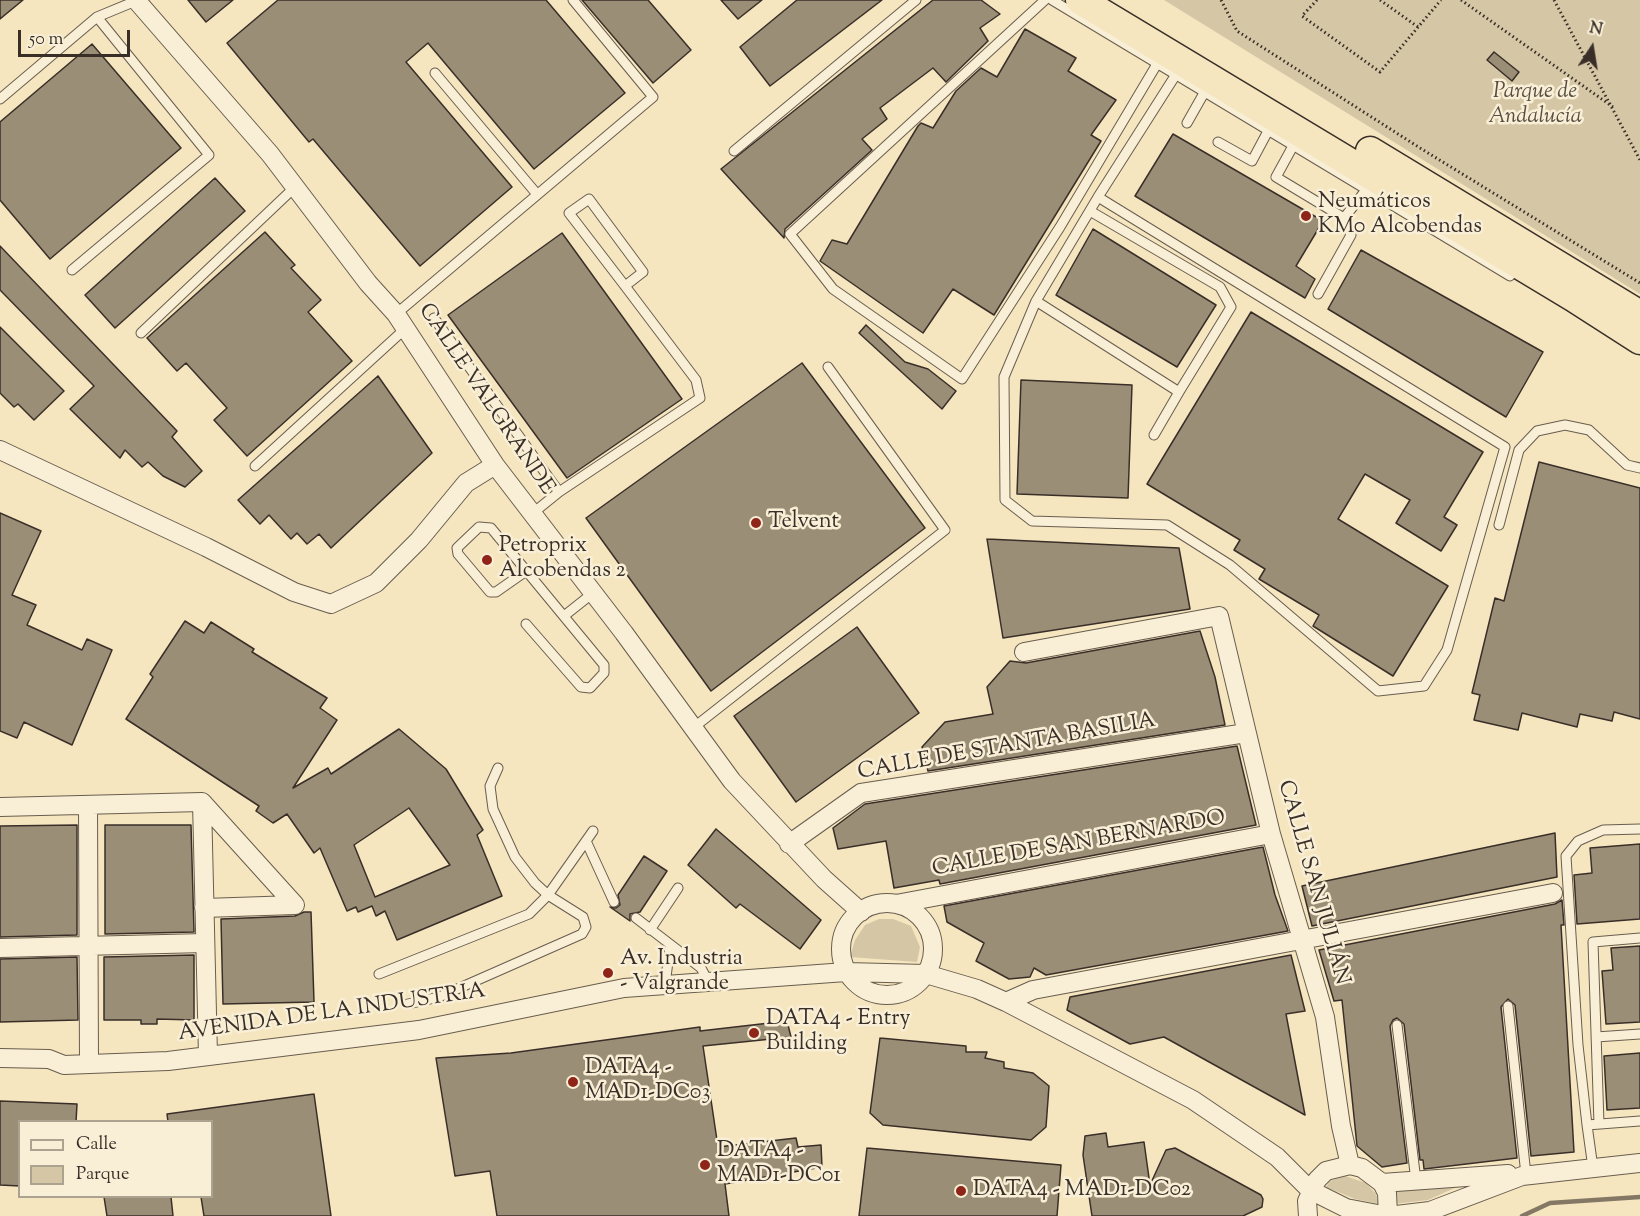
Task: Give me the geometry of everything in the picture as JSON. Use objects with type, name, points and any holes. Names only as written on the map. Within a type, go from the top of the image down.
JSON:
[{"type":"highway","points":[[1080,0],[1573,297],[1640,340]]},
{"type":"highway","points":[[1116,0],[1640,315]]},
{"type":"street","name":"CALLE VALGRANDE","points":[[137,0],[270,154],[368,283],[401,321],[495,465],[732,781],[789,844],[861,912]]},
{"type":"street","points":[[0,450],[206,547],[294,592],[331,604],[376,583],[419,540],[466,483],[495,465]]},
{"type":"street","name":"CALLE SAN JULIÁN","points":[[1024,652],[1219,616],[1271,834],[1325,1017],[1341,1126],[1350,1165]]},
{"type":"street","name":"CALLE DE STANTA BASILIA","points":[[789,844],[861,793],[1246,733]]},
{"type":"street","points":[[202,802],[208,1056]]},
{"type":"street","points":[[0,807],[202,802],[295,905],[204,908]]},
{"type":"street","points":[[88,805],[89,1064]]},
{"type":"street","name":"CALLE DE SAN BERNARDO","points":[[896,904],[1271,834]]},
{"type":"street","points":[[1006,1002],[1033,990],[1302,942],[1553,893]]},
{"type":"street","points":[[846,972],[841,945],[851,921],[872,906],[896,904],[911,910],[929,931],[933,945],[932,959],[926,974]]},
{"type":"street","points":[[0,948],[205,943]]},
{"type":"street","name":"AVENIDA DE LA INDUSTRIA","points":[[0,1058],[50,1059],[64,1065],[208,1056],[362,1038],[494,1017],[611,990],[846,972],[926,974],[977,989],[1006,1002],[1193,1101],[1277,1157],[1310,1190],[1346,1208],[1388,1216],[1430,1211],[1524,1176],[1640,1163]]},
{"type":"street","points":[[0,1071],[50,1071],[64,1065]]},
{"type":"street","points":[[1308,1216],[1307,1201],[1310,1190],[1326,1171],[1350,1165],[1373,1174],[1382,1183],[1387,1193],[1388,1216]]},
{"type":"street","points":[[1382,1183],[1501,1173],[1524,1176]]},
{"type":"lane","points":[[0,99],[96,17],[137,0]]},
{"type":"lane","points":[[255,466],[401,321],[536,193],[653,97],[573,0]]},
{"type":"lane","points":[[734,151],[916,0]]},
{"type":"lane","points":[[1045,0],[790,234],[833,289],[962,380],[1060,227],[1157,64]]},
{"type":"lane","points":[[1052,0],[1518,280]]},
{"type":"lane","points":[[72,270],[209,155],[96,17]]},
{"type":"lane","points":[[435,73],[536,193]]},
{"type":"lane","points":[[1098,197],[1505,447],[1447,650],[1424,686],[1378,691],[1230,565],[1167,525],[1032,521],[1005,500],[1004,376],[1036,301],[1098,197],[1175,76]]},
{"type":"lane","points":[[1187,123],[1204,93]]},
{"type":"lane","points":[[1218,142],[1252,161],[1268,131]]},
{"type":"lane","points":[[1293,146],[1276,177],[1344,218],[1351,235],[1318,294]]},
{"type":"lane","points":[[141,333],[295,187]]},
{"type":"lane","points":[[1344,218],[1365,190]]},
{"type":"lane","points":[[533,513],[559,492],[700,398],[696,380],[568,213],[589,198],[643,273],[625,286]]},
{"type":"lane","points":[[1090,211],[1220,287],[1231,307],[1154,435]]},
{"type":"lane","points":[[1036,301],[1179,392]]},
{"type":"lane","points":[[434,318],[559,492]]},
{"type":"lane","points":[[693,728],[945,530],[828,367]]},
{"type":"lane","points":[[1499,525],[1520,450],[1537,431],[1565,425],[1589,430],[1628,465],[1640,468]]},
{"type":"lane","points":[[526,571],[496,592],[490,592],[458,554],[457,548],[479,527],[491,528],[564,616],[605,669],[590,688],[581,687],[526,624]]},
{"type":"lane","points":[[564,616],[593,593]]},
{"type":"lane","points":[[408,1004],[439,997],[582,934],[586,927],[583,917],[548,895],[535,883],[515,857],[493,809],[490,786],[498,768]]},
{"type":"lane","points":[[1593,1168],[1578,1045],[1566,856],[1578,841],[1603,830],[1640,829]]},
{"type":"lane","points":[[379,974],[529,914],[548,895],[593,831]]},
{"type":"lane","points":[[586,841],[614,902]]},
{"type":"lane","points":[[650,930],[678,888]]},
{"type":"lane","points":[[636,918],[701,968],[709,983]]},
{"type":"lane","points":[[1599,1124],[1593,942],[1640,938]]},
{"type":"lane","points":[[665,985],[670,946]]},
{"type":"lane","points":[[1508,1006],[1524,1176]]},
{"type":"lane","points":[[1397,1025],[1416,1181]]},
{"type":"lane","points":[[1596,1037],[1640,1034]]},
{"type":"lane","points":[[1587,1125],[1640,1120]]},
{"type":"path","points":[[1221,0],[1237,31],[1419,148],[1640,283]]},
{"type":"path","points":[[1317,0],[1302,16],[1380,72],[1441,0]]},
{"type":"path","points":[[1380,0],[1418,27]]},
{"type":"path","points":[[1461,0],[1613,107]]},
{"type":"path","points":[[1554,0],[1640,160]]},
{"type":"green space","name":"Parque de Andalucía","points":[[1164,0],[1640,0],[1640,294]]},
{"type":"green space","points":[[879,919],[893,919],[911,926],[920,947],[917,962],[850,957],[855,940],[865,925]]},
{"type":"green space","points":[[1345,1176],[1366,1183],[1376,1194],[1379,1204],[1355,1199],[1326,1187],[1330,1181]]},
{"type":"green space","points":[[1459,1186],[1428,1200],[1394,1204],[1393,1191]]},
{"type":"building","points":[[0,0],[23,0],[0,19]]},
{"type":"building","points":[[188,0],[233,0],[206,22]]},
{"type":"building","points":[[278,0],[546,0],[625,93],[534,169],[428,43],[406,62],[512,187],[420,266],[313,139],[309,142],[227,43]]},
{"type":"building","points":[[582,0],[648,0],[691,50],[653,83]]},
{"type":"building","points":[[721,0],[762,0],[738,19]]},
{"type":"building","points":[[797,0],[882,0],[770,86],[740,47]]},
{"type":"building","points":[[933,0],[981,0],[1000,14],[980,28],[988,41],[946,82],[933,68],[880,108],[887,119],[862,139],[872,150],[785,229],[784,238],[721,169]]},
{"type":"building","points":[[1025,29],[1076,58],[1068,71],[1116,100],[1091,135],[1101,141],[994,315],[953,289],[923,333],[820,261],[832,240],[847,244],[918,126],[921,123],[933,128],[956,91],[981,68],[997,77]]},
{"type":"building","points":[[92,44],[181,148],[50,259],[0,200],[0,122]]},
{"type":"building","points":[[1494,52],[1519,72],[1512,81],[1487,60]]},
{"type":"building","points":[[1173,134],[1323,221],[1296,266],[1315,279],[1305,298],[1135,196]]},
{"type":"building","points":[[215,178],[245,211],[115,328],[85,295]]},
{"type":"building","points":[[1093,229],[1216,305],[1177,367],[1056,295]]},
{"type":"building","points":[[265,232],[295,265],[291,268],[321,300],[308,312],[352,361],[247,456],[214,420],[227,408],[186,363],[177,371],[147,338]]},
{"type":"building","points":[[562,233],[682,399],[567,478],[448,315]]},
{"type":"building","points":[[0,246],[177,431],[172,437],[202,471],[185,487],[163,476],[148,462],[142,467],[125,450],[120,458],[70,409],[94,386],[0,290]]},
{"type":"building","points":[[1361,250],[1543,352],[1506,417],[1328,309]]},
{"type":"building","points":[[1251,312],[1483,452],[1444,517],[1457,525],[1441,551],[1396,523],[1410,500],[1365,474],[1338,519],[1448,586],[1393,676],[1313,626],[1319,615],[1259,579],[1265,569],[1234,550],[1240,540],[1147,484]]},
{"type":"building","points":[[866,325],[905,362],[928,369],[956,391],[942,409],[859,333]]},
{"type":"building","points":[[0,327],[64,391],[34,420],[18,404],[14,407],[0,393]]},
{"type":"building","name":"Telvent","points":[[802,363],[925,528],[711,691],[586,518]]},
{"type":"building","points":[[378,376],[432,453],[331,548],[319,534],[307,544],[297,533],[291,539],[269,515],[260,524],[238,500]]},
{"type":"building","points":[[1021,380],[1132,385],[1128,498],[1017,494]]},
{"type":"building","points":[[1539,462],[1640,488],[1640,719],[1614,712],[1612,721],[1580,714],[1577,727],[1522,713],[1518,730],[1474,720],[1480,695],[1472,693],[1495,598],[1504,601]]},
{"type":"building","points":[[0,513],[41,531],[12,595],[36,605],[27,625],[82,650],[87,639],[112,650],[72,745],[24,722],[17,738],[0,731]]},
{"type":"building","points":[[987,539],[1179,548],[1190,609],[1003,638]]},
{"type":"building","points":[[185,621],[204,633],[211,622],[254,649],[252,652],[327,698],[320,708],[337,720],[293,788],[328,768],[331,774],[399,729],[446,769],[483,830],[477,835],[502,896],[397,940],[385,911],[376,916],[372,906],[358,912],[356,907],[347,911],[320,848],[314,853],[287,814],[273,823],[256,811],[259,806],[126,719],[153,677],[150,674]],"holes":[[[409,808],[450,865],[375,897],[354,845]]]},
{"type":"building","points":[[857,627],[919,713],[796,802],[734,716]]},
{"type":"building","points":[[1200,631],[1215,677],[1225,725],[928,771],[922,747],[945,722],[993,714],[987,687],[1010,661],[1026,663]]},
{"type":"building","points":[[1237,746],[1256,825],[940,884],[939,880],[894,888],[886,841],[838,849],[833,828],[865,804]]},
{"type":"building","points":[[77,825],[77,935],[0,937],[0,826]]},
{"type":"building","points":[[105,825],[191,825],[194,932],[105,934]]},
{"type":"building","points":[[716,829],[821,920],[800,949],[740,904],[736,908],[688,865]]},
{"type":"building","points":[[1555,833],[1557,877],[1312,926],[1302,886]]},
{"type":"building","points":[[1640,844],[1640,919],[1577,924],[1574,875],[1592,873],[1590,848]]},
{"type":"building","points":[[1263,847],[1275,895],[1288,931],[1046,975],[1034,968],[1030,977],[1009,979],[976,961],[984,943],[947,922],[944,906]]},
{"type":"building","points":[[644,856],[667,871],[640,912],[630,914],[630,921],[610,907],[616,908],[620,905],[618,895]]},
{"type":"building","points":[[1562,900],[1564,925],[1561,925],[1574,1152],[1531,1156],[1515,1005],[1508,999],[1501,1007],[1517,1158],[1424,1169],[1423,1160],[1420,1160],[1404,1024],[1397,1018],[1390,1026],[1407,1163],[1382,1167],[1357,1146],[1342,1000],[1334,1001],[1319,950],[1555,904]]},
{"type":"building","points":[[311,912],[314,1002],[223,1004],[221,919],[295,916]]},
{"type":"building","points":[[1640,946],[1640,1022],[1606,1024],[1602,971],[1613,970],[1611,948]]},
{"type":"building","points":[[194,955],[194,1020],[157,1019],[157,1024],[141,1024],[141,1020],[104,1020],[104,957]]},
{"type":"building","points":[[1291,955],[1305,1011],[1286,1014],[1305,1115],[1164,1037],[1130,1044],[1067,1010],[1070,997]]},
{"type":"building","points":[[77,957],[78,1020],[0,1022],[0,959]]},
{"type":"building","points":[[787,1021],[791,1037],[703,1046],[718,1147],[796,1138],[798,1147],[821,1145],[822,1167],[725,1184],[729,1216],[497,1216],[490,1171],[455,1176],[436,1058],[511,1053],[700,1027],[700,1031]]},
{"type":"building","points":[[880,1038],[966,1046],[966,1052],[987,1052],[985,1058],[1004,1062],[1004,1068],[1033,1073],[1049,1086],[1046,1127],[1031,1140],[883,1125],[870,1113]]},
{"type":"building","points":[[1640,1053],[1640,1108],[1607,1110],[1604,1056]]},
{"type":"building","points":[[314,1094],[331,1216],[204,1216],[201,1198],[213,1198],[213,1120],[168,1120],[167,1114]]},
{"type":"building","points":[[0,1101],[77,1104],[76,1120],[18,1120],[18,1186],[0,1185]]},
{"type":"building","points":[[1106,1133],[1108,1147],[1144,1142],[1150,1185],[1166,1150],[1175,1148],[1261,1195],[1262,1207],[1243,1216],[1092,1216],[1083,1155],[1085,1136]]},
{"type":"building","name":"DATA4 - MAD1-DC02","points":[[867,1148],[1061,1165],[1057,1216],[859,1216]]},
{"type":"building","points":[[104,1198],[171,1198],[173,1216],[107,1216]]},
{"type":"waterway","points":[[1522,1216],[1550,1203],[1640,1197]]},
{"type":"place","name":"Neumáticos KM0 Alcobendas","points":[[1306,216]]},
{"type":"place","name":"Telvent","points":[[756,523]]},
{"type":"place","name":"Petroprix Alcobendas 2","points":[[487,560]]},
{"type":"place","name":"Av. Industria - Valgrande","points":[[608,973]]},
{"type":"place","name":"DATA4 - Entry Building","points":[[754,1033]]},
{"type":"place","name":"DATA4 - MAD1-DC03","points":[[573,1082]]},
{"type":"place","name":"DATA4 - MAD1-DC01","points":[[705,1165]]},
{"type":"place","name":"DATA4 - MAD1-DC02","points":[[961,1191]]}]
